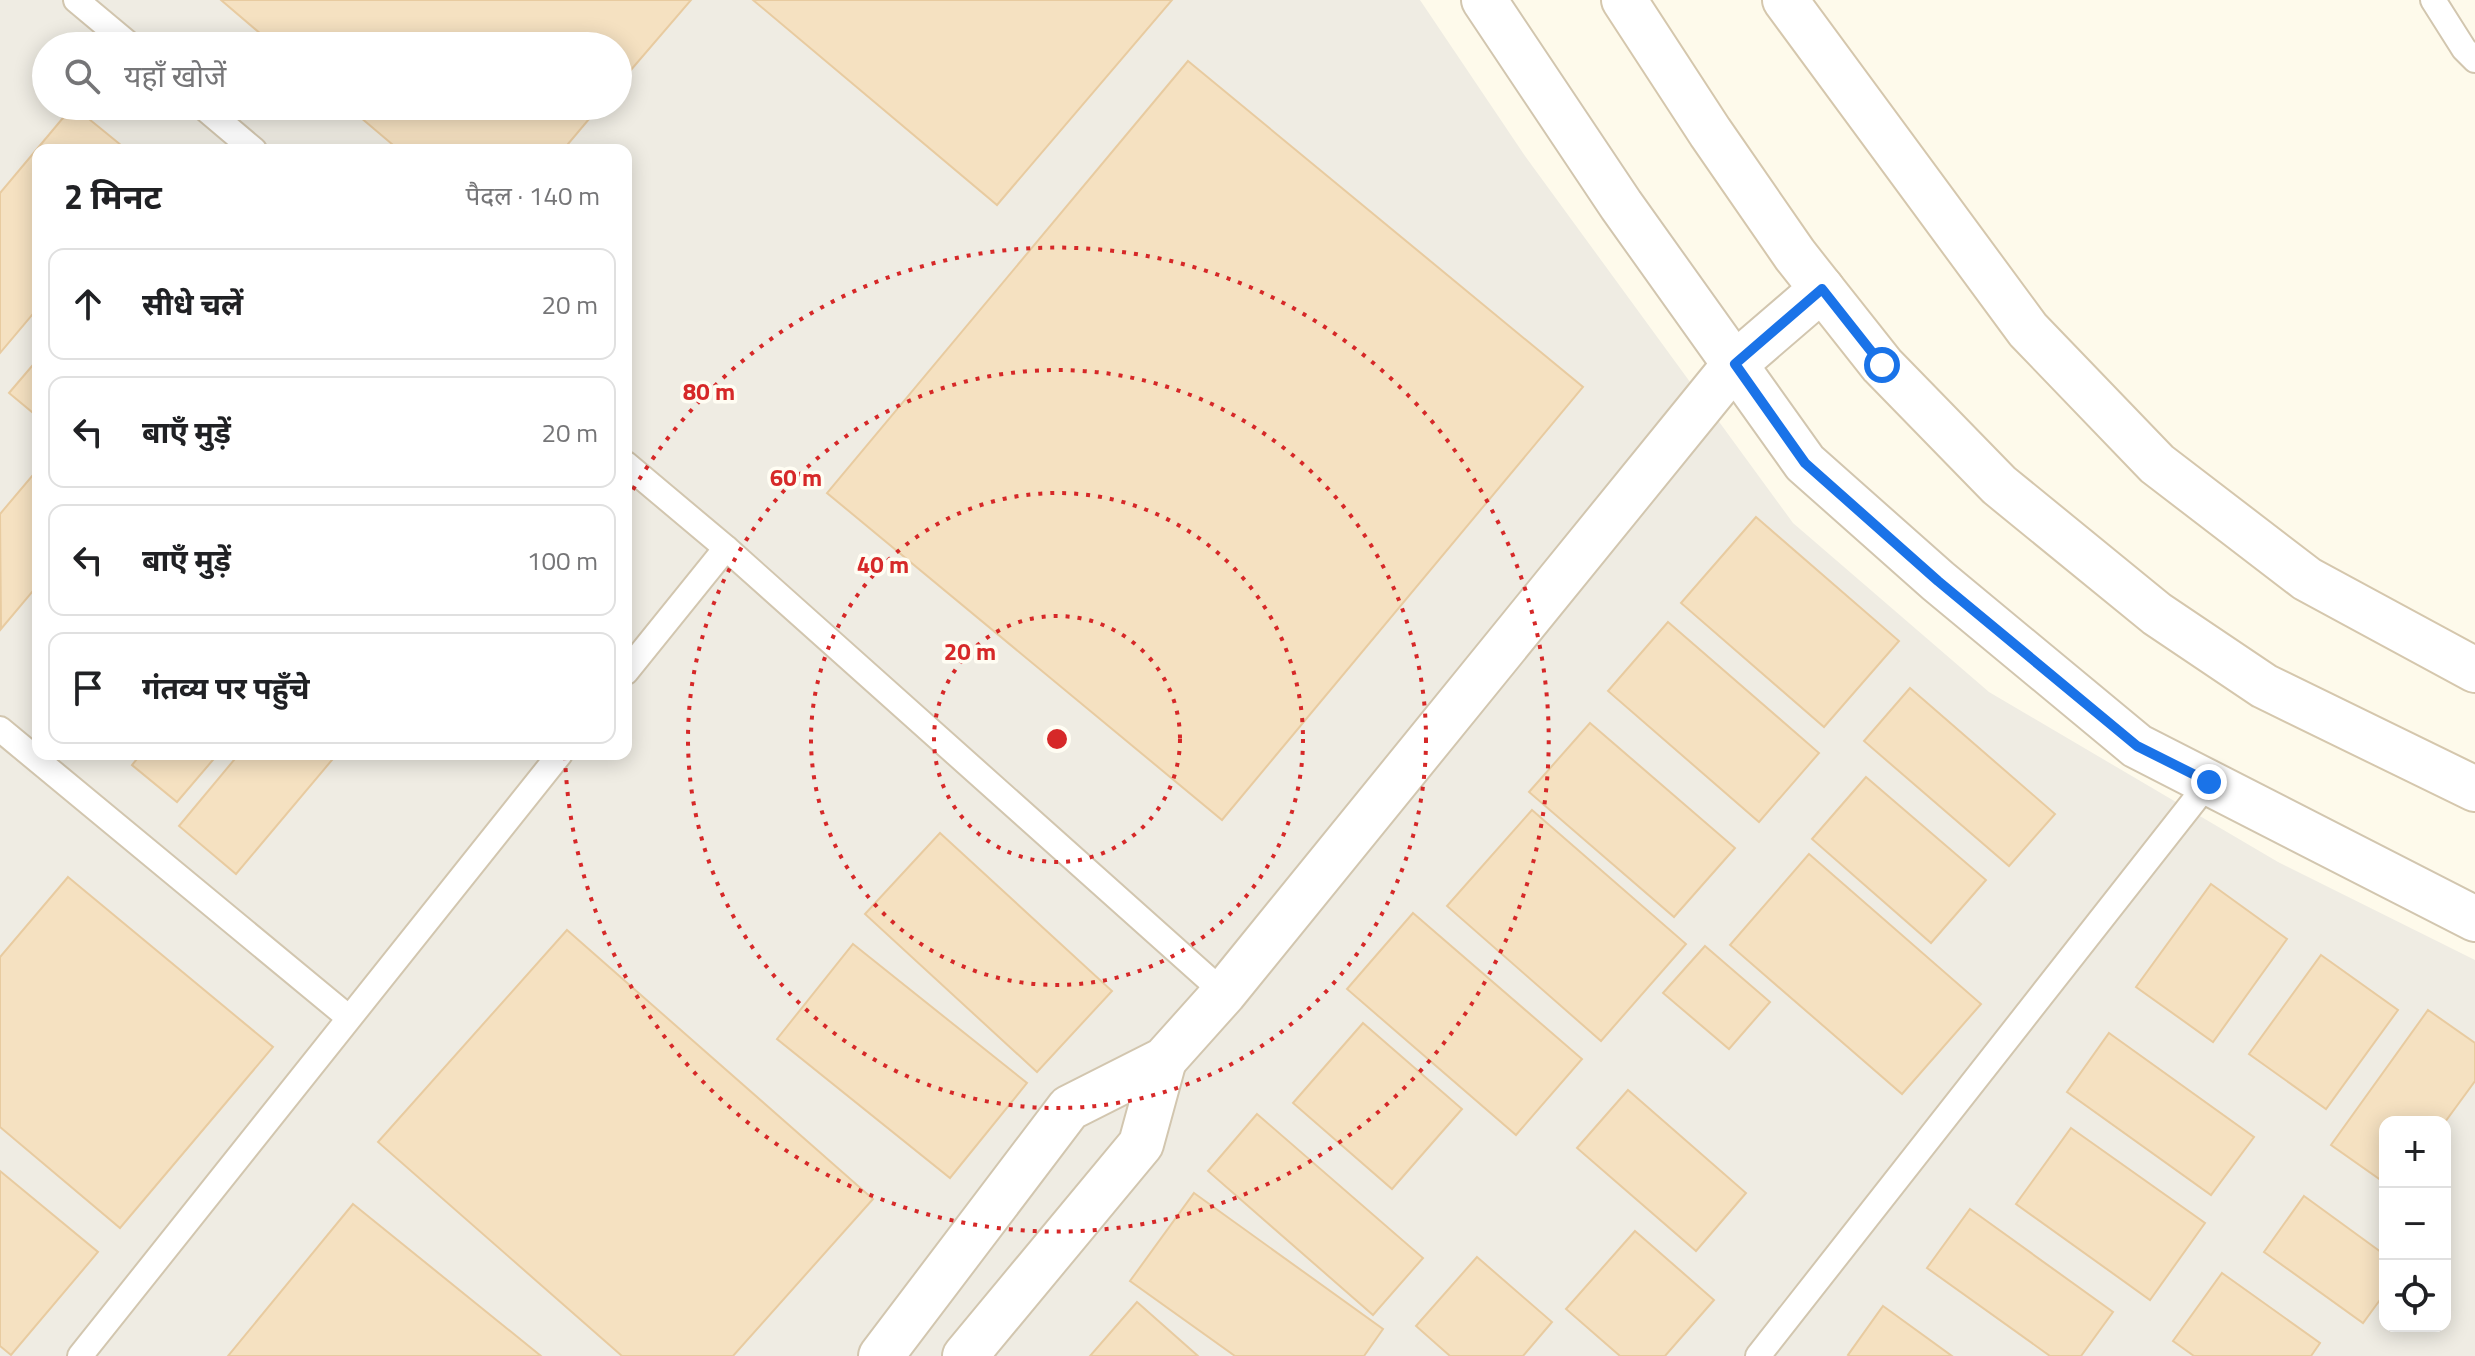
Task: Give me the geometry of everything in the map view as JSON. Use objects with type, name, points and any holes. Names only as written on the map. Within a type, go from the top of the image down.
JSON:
[{"type":"street","points":[[1484,0],[1621,205],[1805,463],[1938,581],[2137,746],[2475,919]]},
{"type":"street","points":[[1624,0],[1795,255],[1882,365],[1999,485],[2157,614],[2264,686],[2475,789]]},
{"type":"street","points":[[1785,0],[2028,330],[2157,464],[2307,579],[2475,670]]},
{"type":"street","points":[[881,1356],[1069,1108],[1164,1060],[1224,993],[1735,364],[1822,289]]},
{"type":"street","points":[[965,1356],[1141,1144],[1164,1060]]},
{"type":"lane","points":[[76,0],[114,32]]},
{"type":"lane","points":[[2433,0],[2464,49],[2475,60]]},
{"type":"lane","points":[[219,120],[247,144]]},
{"type":"lane","points":[[632,469],[726,548],[1224,993]]},
{"type":"lane","points":[[632,665],[726,548]]},
{"type":"lane","points":[[0,729],[32,755]]},
{"type":"lane","points":[[37,760],[348,1017]]},
{"type":"lane","points":[[80,1356],[555,760]]},
{"type":"lane","points":[[1758,1356],[2209,782]]},
{"type":"shaded area","points":[[0,0],[1420,0],[1525,156],[1793,523],[1989,692],[2278,862],[2475,960],[2475,1356],[0,1356]]},
{"type":"building","points":[[221,0],[691,0],[632,69],[632,32],[259,32]]},
{"type":"building","points":[[753,0],[1172,0],[997,205]]},
{"type":"building","points":[[1188,61],[1583,387],[1222,820],[827,493]]},
{"type":"building","points":[[61,120],[90,120],[120,144],[41,144]]},
{"type":"building","points":[[364,120],[588,120],[568,144],[392,144]]},
{"type":"building","points":[[32,155],[32,315],[0,353],[0,193]]},
{"type":"building","points":[[32,366],[32,412],[9,393]]},
{"type":"building","points":[[32,476],[32,592],[1,629],[0,514]]},
{"type":"building","points":[[1756,517],[1899,641],[1824,727],[1681,603]]},
{"type":"building","points":[[1668,622],[1819,753],[1759,822],[1608,691]]},
{"type":"building","points":[[1910,688],[2055,814],[2009,866],[1864,741]]},
{"type":"building","points":[[1590,723],[1735,848],[1674,917],[1529,792]]},
{"type":"building","points":[[136,760],[213,760],[177,802],[132,765]]},
{"type":"building","points":[[234,760],[332,760],[236,874],[179,826]]},
{"type":"building","points":[[1866,777],[1986,880],[1931,943],[1812,839]]},
{"type":"building","points":[[1532,810],[1686,944],[1601,1041],[1447,906]]},
{"type":"building","points":[[940,833],[1112,991],[1037,1072],[865,914]]},
{"type":"building","points":[[1809,854],[1981,1004],[1902,1094],[1730,945]]},
{"type":"building","points":[[68,877],[273,1047],[120,1228],[0,1127],[0,957]]},
{"type":"building","points":[[2211,884],[2287,939],[2213,1042],[2136,987]]},
{"type":"building","points":[[1413,913],[1582,1059],[1516,1135],[1347,989]]},
{"type":"building","points":[[567,930],[873,1199],[733,1356],[622,1356],[378,1142]]},
{"type":"building","points":[[853,944],[1027,1083],[950,1178],[777,1039]]},
{"type":"building","points":[[1705,946],[1770,1002],[1729,1049],[1663,993]]},
{"type":"building","points":[[2321,955],[2398,1010],[2326,1109],[2249,1054]]},
{"type":"building","points":[[2428,1010],[2475,1043],[2475,1081],[2449,1116],[2379,1116],[2379,1179],[2331,1145]]},
{"type":"building","points":[[1363,1023],[1462,1109],[1392,1189],[1293,1103]]},
{"type":"building","points":[[2109,1033],[2254,1137],[2211,1195],[2067,1092]]},
{"type":"building","points":[[1628,1090],[1746,1193],[1696,1251],[1577,1148]]},
{"type":"building","points":[[1257,1114],[1423,1258],[1373,1315],[1208,1171]]},
{"type":"building","points":[[2071,1128],[2205,1223],[2150,1300],[2016,1204]]},
{"type":"building","points":[[0,1171],[98,1252],[11,1355],[0,1346]]},
{"type":"building","points":[[1194,1193],[1383,1329],[1364,1356],[1235,1356],[1130,1281]]},
{"type":"building","points":[[2304,1196],[2379,1251],[2379,1301],[2363,1323],[2264,1252]]},
{"type":"building","points":[[353,1204],[541,1356],[228,1356]]},
{"type":"building","points":[[1970,1209],[2113,1312],[2081,1356],[2050,1356],[1927,1268]]},
{"type":"building","points":[[1635,1231],[1714,1300],[1665,1356],[1620,1356],[1566,1309]]},
{"type":"building","points":[[1477,1257],[1552,1322],[1523,1356],[1450,1356],[1416,1326]]},
{"type":"building","points":[[2222,1273],[2320,1343],[2311,1356],[2194,1356],[2173,1341]]},
{"type":"building","points":[[1137,1302],[1198,1356],[1090,1356]]},
{"type":"building","points":[[1883,1306],[1952,1356],[1848,1355]]},
{"type":"route","points":[[1882,365],[1822,289],[1735,364],[1805,463],[1938,581],[2137,746],[2209,782]]}]
